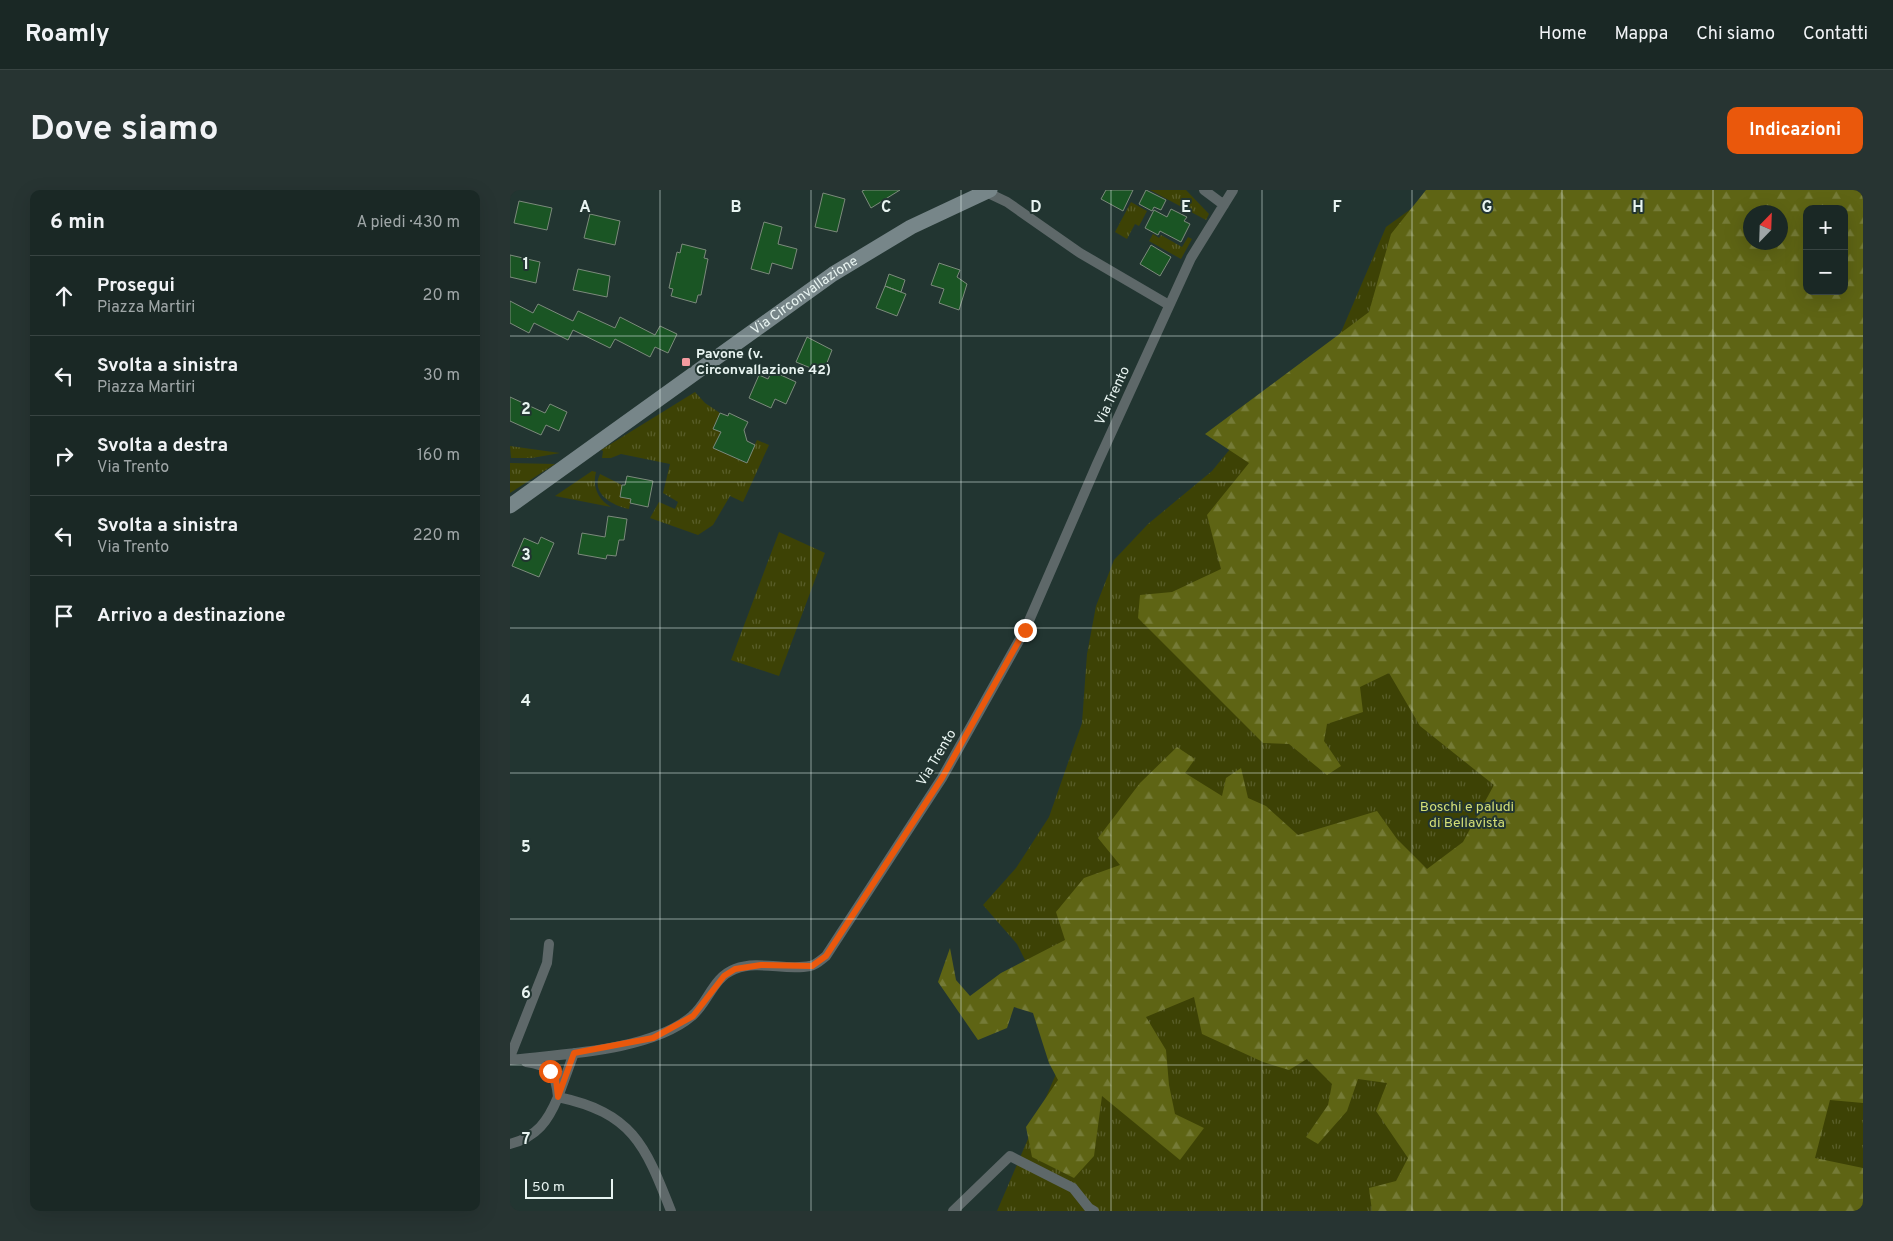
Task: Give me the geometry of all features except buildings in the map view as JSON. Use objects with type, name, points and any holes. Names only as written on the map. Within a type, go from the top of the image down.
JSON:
[{"type":"main road","name":"Via Circonvallazione","points":[[510,506],[833,274],[912,227],[988,191]]},
{"type":"street","points":[[1204,190],[1224,205]]},
{"type":"street","name":"Via Trento","points":[[510,1059],[574,1053],[653,1038],[693,1016],[724,976],[735,969],[761,965],[812,966],[826,956],[942,778],[1025,630],[1191,258],[1233,190]]},
{"type":"street","points":[[988,191],[1080,253],[1169,305]]},
{"type":"street","points":[[548,944],[547,964],[510,1059],[540,1064],[550,1071],[556,1080],[558,1097]]},
{"type":"street","points":[[510,1144],[526,1140],[549,1118],[574,1053]]},
{"type":"street","points":[[558,1097],[577,1101],[603,1112],[619,1121],[638,1139],[657,1175],[671,1211]]},
{"type":"street","points":[[953,1211],[1010,1156],[1073,1188],[1089,1208],[1094,1211]]},
{"type":"green space","points":[[1150,190],[1186,190],[1209,214],[1206,220]]},
{"type":"green space","name":"Boschi e paludi di Bellavista","points":[[1426,190],[1863,190],[1863,1103],[1830,1100],[1815,1158],[1863,1168],[1863,1211],[1372,1211],[1369,1188],[1396,1181],[1408,1158],[1376,1111],[1387,1083],[1358,1079],[1347,1111],[1318,1144],[1306,1137],[1328,1105],[1332,1084],[1307,1059],[1289,1070],[1263,1062],[1202,1034],[1194,997],[1146,1017],[1166,1050],[1169,1085],[1175,1114],[1204,1128],[1180,1160],[1102,1096],[1094,1156],[1074,1178],[1032,1157],[1026,1127],[1058,1080],[1049,1063],[1033,1013],[1014,1007],[1007,1028],[978,1040],[938,982],[950,948],[956,980],[970,996],[1001,973],[1065,940],[1056,912],[1084,878],[1120,865],[1098,838],[1140,783],[1177,747],[1195,759],[1185,773],[1222,796],[1226,778],[1241,768],[1248,798],[1266,806],[1298,835],[1377,811],[1397,839],[1427,869],[1463,842],[1494,785],[1420,726],[1389,673],[1360,687],[1363,712],[1327,724],[1324,741],[1341,766],[1327,775],[1289,744],[1263,743],[1138,618],[1140,595],[1172,592],[1221,569],[1207,515],[1249,463],[1205,434],[1369,312],[1391,234]]},
{"type":"green space","name":"Boschi e paludi di Bellavista","points":[[1437,190],[1863,190],[1863,1211],[997,1211],[1059,1067],[1045,1000],[1017,944],[983,905],[1016,868],[1049,817],[1082,723],[1087,654],[1096,606],[1114,560],[1148,524],[1212,471],[1254,420],[1306,385],[1342,330],[1386,227]]},
{"type":"green space","points":[[1131,202],[1147,211],[1139,226],[1135,224],[1127,239],[1115,232]]},
{"type":"green space","points":[[1153,234],[1159,238],[1161,235],[1182,247],[1188,237],[1192,239],[1181,259],[1149,241]]},
{"type":"green space","points":[[695,392],[705,403],[720,413],[713,428],[721,432],[713,448],[746,463],[757,440],[769,445],[743,502],[730,496],[713,525],[698,535],[650,518],[659,502],[675,509],[678,502],[663,493],[670,464],[621,454],[611,458],[602,458],[603,451],[601,450]]},
{"type":"green space","points":[[510,446],[560,453],[532,458],[511,458]]},
{"type":"green space","points":[[510,463],[555,464],[510,493]]},
{"type":"green space","points":[[592,471],[596,472],[595,483],[599,496],[611,507],[555,496]]},
{"type":"green space","points":[[600,474],[622,485],[620,497],[631,499],[629,509],[605,498],[598,487]]},
{"type":"green space","points":[[779,532],[825,553],[779,676],[731,660]]},
{"type":"place","name":"Pavone (v. Circonvallazione 42)","points":[[686,362]]},
{"type":"route","points":[[550,1071],[556,1080],[558,1097],[574,1053],[653,1038],[693,1016],[724,976],[735,969],[761,965],[812,966],[826,956],[957,754],[1025,630]]}]
